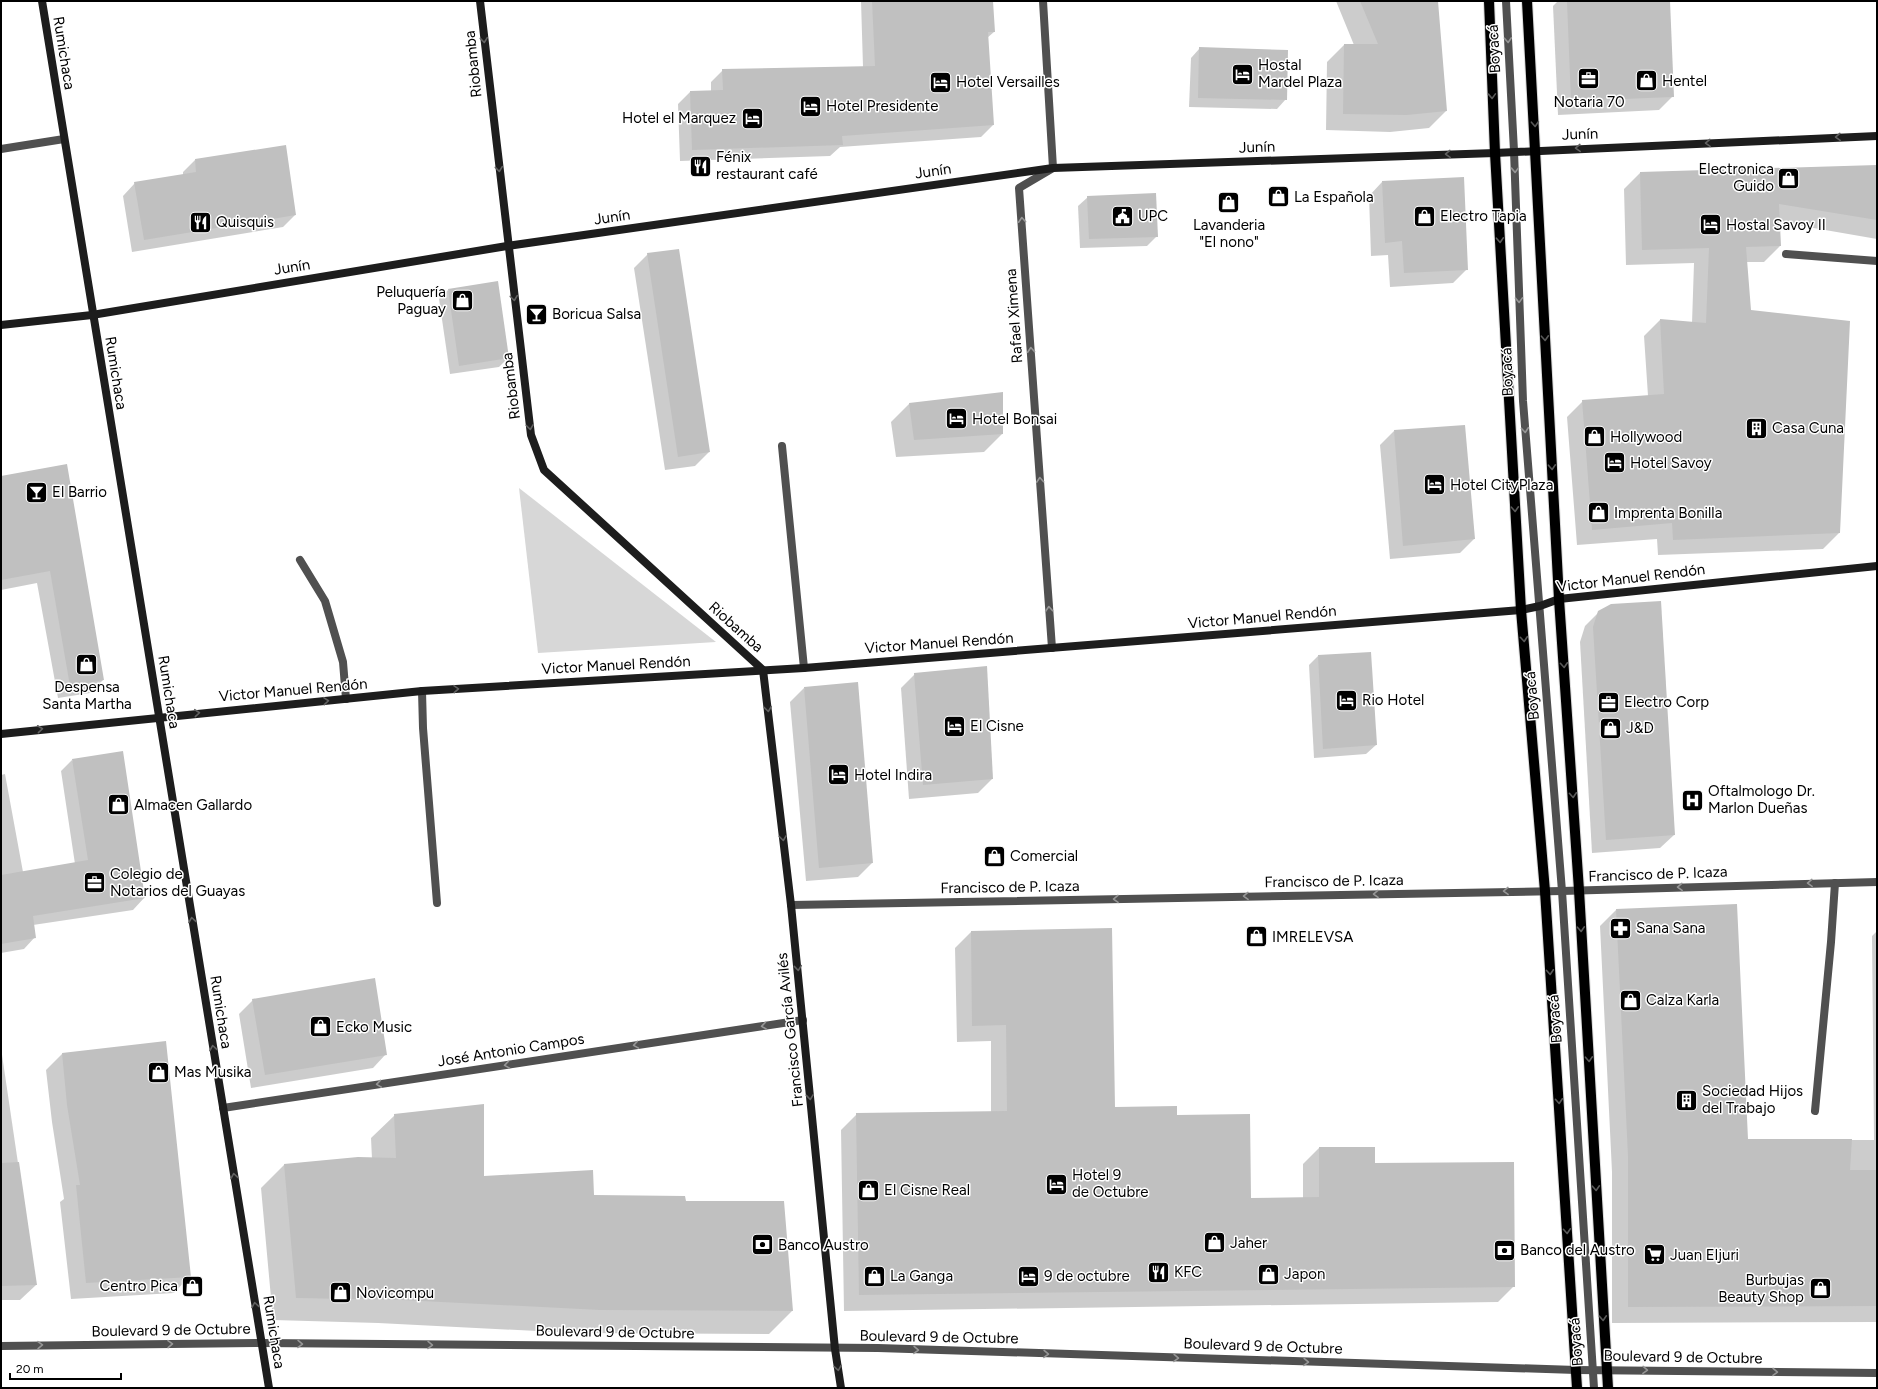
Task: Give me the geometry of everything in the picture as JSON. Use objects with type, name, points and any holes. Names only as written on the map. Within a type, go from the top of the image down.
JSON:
[{"type":"main road","name":"Boyacá","points":[[1489,1],[1495,153],[1521,610],[1545,891],[1577,1388]]},
{"type":"main road","name":"Boyacá","points":[[1528,1],[1559,599],[1579,890],[1608,1388]]},
{"type":"street","name":"Rumichaca","points":[[42,1],[92,315],[269,1388]]},
{"type":"street","name":"Riobamba","points":[[480,1],[507,246],[531,435],[544,470],[763,670]]},
{"type":"street","points":[[1043,1],[1053,168]]},
{"type":"street","name":"Boyacá","points":[[1506,1],[1514,151],[1523,401],[1562,890],[1594,1388]]},
{"type":"street","name":"Junín","points":[[1,325],[92,315],[507,246],[1053,168],[1495,153],[1877,136]]},
{"type":"street","points":[[1,149],[64,139]]},
{"type":"street","name":"Rafael Ximena","points":[[1052,648],[1019,188],[1053,168]]},
{"type":"street","points":[[1786,254],[1877,261]]},
{"type":"street","points":[[782,446],[804,668]]},
{"type":"street","points":[[300,560],[325,601],[343,662],[346,699]]},
{"type":"street","name":"Victor Manuel Rendón","points":[[1,734],[422,691],[804,668],[1521,610],[1540,606],[1559,599],[1877,566]]},
{"type":"street","name":"Francisco García Avilés","points":[[763,670],[791,905],[835,1349],[841,1388]]},
{"type":"street","points":[[422,691],[423,728],[437,903]]},
{"type":"street","name":"Francisco de P. Icaza","points":[[791,905],[1545,891],[1877,882]]},
{"type":"street","points":[[1815,1111],[1835,883]]},
{"type":"street","name":"José Antonio Campos","points":[[223,1108],[803,1020]]},
{"type":"street","name":"Boulevard 9 de Octubre","points":[[1,1346],[262,1343],[835,1349],[878,1348],[1576,1370],[1877,1373]]},
{"type":"shaded area","points":[[519,488],[716,642],[538,653]]},
{"type":"building","points":[[872,1],[993,1],[995,32],[988,32],[994,125],[842,136],[843,145],[692,150],[690,91],[723,90],[722,69],[875,66]]},
{"type":"building","points":[[1360,1],[1438,1],[1447,111],[1407,115],[1343,114],[1344,44],[1378,44]]},
{"type":"building","points":[[1567,1],[1670,1],[1674,97],[1571,101]]},
{"type":"building","name":"Hostal Mardel Plaza","points":[[1199,47],[1288,50],[1287,100],[1198,98]]},
{"type":"building","points":[[286,145],[296,215],[144,240],[134,182],[196,172],[195,159]]},
{"type":"building","name":"Casa Cuna","points":[[1877,165],[1877,220],[1779,204],[1781,246],[1746,247],[1751,310],[1850,321],[1840,533],[1673,540],[1672,523],[1592,530],[1582,400],[1664,394],[1660,319],[1706,323],[1709,248],[1642,250],[1640,172]]},
{"type":"building","points":[[1464,177],[1468,270],[1404,273],[1402,241],[1385,243],[1382,181]]},
{"type":"building","name":"UPC","points":[[1156,193],[1158,237],[1089,239],[1087,196]]},
{"type":"building","points":[[679,249],[710,452],[678,457],[647,253]]},
{"type":"building","points":[[498,281],[509,358],[459,366],[448,289]]},
{"type":"building","name":"Hotel Bonsai","points":[[1003,392],[1003,434],[914,440],[909,403]]},
{"type":"building","name":"Hotel CityPlaza","points":[[1465,425],[1475,539],[1403,546],[1394,430]]},
{"type":"building","points":[[67,464],[104,680],[70,686],[50,571],[1,580],[1,476]]},
{"type":"building","points":[[1661,601],[1675,835],[1606,840],[1593,627],[1598,611],[1611,604]]},
{"type":"building","name":"Rio Hotel","points":[[1371,652],[1377,745],[1323,749],[1318,655]]},
{"type":"building","name":"El Cisne","points":[[987,666],[993,779],[923,785],[914,673]]},
{"type":"building","name":"Hotel Indira","points":[[858,682],[873,863],[819,868],[804,687]]},
{"type":"building","points":[[123,751],[145,898],[33,916],[36,938],[1,944],[1,875],[88,860],[72,759]]},
{"type":"building","points":[[1737,904],[1748,1139],[1852,1139],[1850,1170],[1877,1170],[1877,1306],[1628,1307],[1628,1156],[1616,909]]},
{"type":"building","points":[[1112,928],[1115,1107],[1177,1106],[1177,1115],[1250,1114],[1251,1198],[1319,1197],[1319,1147],[1375,1147],[1375,1163],[1514,1162],[1515,1287],[859,1295],[856,1113],[1007,1111],[1006,1025],[972,1026],[971,931]]},
{"type":"building","name":"Ecko Music","points":[[375,978],[387,1055],[265,1075],[252,999]]},
{"type":"building","points":[[166,1041],[191,1277],[86,1283],[76,1185],[80,1185],[67,1105],[62,1053]]},
{"type":"building","points":[[484,1104],[484,1176],[593,1170],[594,1195],[685,1196],[686,1201],[784,1201],[793,1311],[600,1310],[402,1300],[296,1298],[284,1164],[358,1157],[396,1158],[394,1114]]},
{"type":"building","points":[[19,1162],[37,1285],[1,1286],[1,1163]]},
{"type":"place","name":"Hostal Mardel Plaza","points":[[1243,74]]},
{"type":"place","name":"Notaria 70","points":[[1589,79]]},
{"type":"place","name":"Hentel","points":[[1647,81]]},
{"type":"place","name":"Hotel Versailles","points":[[940,82]]},
{"type":"place","name":"Hotel Presidente","points":[[811,106]]},
{"type":"place","name":"Hotel el Marquez","points":[[752,118]]},
{"type":"place","name":"Fénix restaurant café","points":[[701,166]]},
{"type":"place","name":"Electronica Guido","points":[[1789,178]]},
{"type":"place","name":"La Española","points":[[1279,197]]},
{"type":"place","name":"Lavanderia \"El nono\"","points":[[1229,202]]},
{"type":"place","name":"UPC","points":[[1123,216]]},
{"type":"place","name":"Electro Tapia","points":[[1425,216]]},
{"type":"place","name":"Quisquis","points":[[200,222]]},
{"type":"place","name":"Hostal Savoy II","points":[[1711,225]]},
{"type":"place","name":"Peluquería Paguay","points":[[462,301]]},
{"type":"place","name":"Boricua Salsa","points":[[536,314]]},
{"type":"place","name":"Hotel Bonsai","points":[[957,419]]},
{"type":"place","name":"Casa Cuna","points":[[1756,428]]},
{"type":"place","name":"Hollywood","points":[[1595,437]]},
{"type":"place","name":"Hotel Savoy","points":[[1614,463]]},
{"type":"place","name":"Hotel CityPlaza","points":[[1434,485]]},
{"type":"place","name":"El Barrio","points":[[36,492]]},
{"type":"place","name":"Imprenta Bonilla","points":[[1599,513]]},
{"type":"place","name":"Despensa Santa Martha","points":[[87,664]]},
{"type":"place","name":"Rio Hotel","points":[[1347,700]]},
{"type":"place","name":"Electro Corp","points":[[1608,702]]},
{"type":"place","name":"El Cisne","points":[[954,726]]},
{"type":"place","name":"J&D","points":[[1610,728]]},
{"type":"place","name":"Hotel Indira","points":[[839,775]]},
{"type":"place","name":"Oftalmologo Dr. Marlon Dueñas","points":[[1693,800]]},
{"type":"place","name":"Almacen Gallardo","points":[[119,805]]},
{"type":"place","name":"Comercial","points":[[995,856]]},
{"type":"place","name":"Colegio de Notarios del Guayas","points":[[94,883]]},
{"type":"place","name":"Sana Sana","points":[[1620,928]]},
{"type":"place","name":"IMRELEVSA","points":[[1257,937]]},
{"type":"place","name":"Calza Karla","points":[[1630,1000]]},
{"type":"place","name":"Ecko Music","points":[[320,1027]]},
{"type":"place","name":"Mas Musika","points":[[159,1072]]},
{"type":"place","name":"Sociedad Hijos del Trabajo","points":[[1686,1100]]},
{"type":"place","name":"Hotel 9 de Octubre","points":[[1056,1184]]},
{"type":"place","name":"El Cisne Real","points":[[869,1190]]},
{"type":"place","name":"Jaher","points":[[1215,1243]]},
{"type":"place","name":"Banco Austro","points":[[763,1245]]},
{"type":"place","name":"Banco del Austro","points":[[1504,1250]]},
{"type":"place","name":"Juan Eljuri","points":[[1655,1255]]},
{"type":"place","name":"KFC","points":[[1158,1272]]},
{"type":"place","name":"Japon","points":[[1268,1274]]},
{"type":"place","name":"La Ganga","points":[[875,1276]]},
{"type":"place","name":"9 de octubre","points":[[1028,1276]]},
{"type":"place","name":"Centro Pica","points":[[193,1286]]},
{"type":"place","name":"Burbujas Beauty Shop","points":[[1820,1289]]},
{"type":"place","name":"Novicompu","points":[[341,1293]]}]
